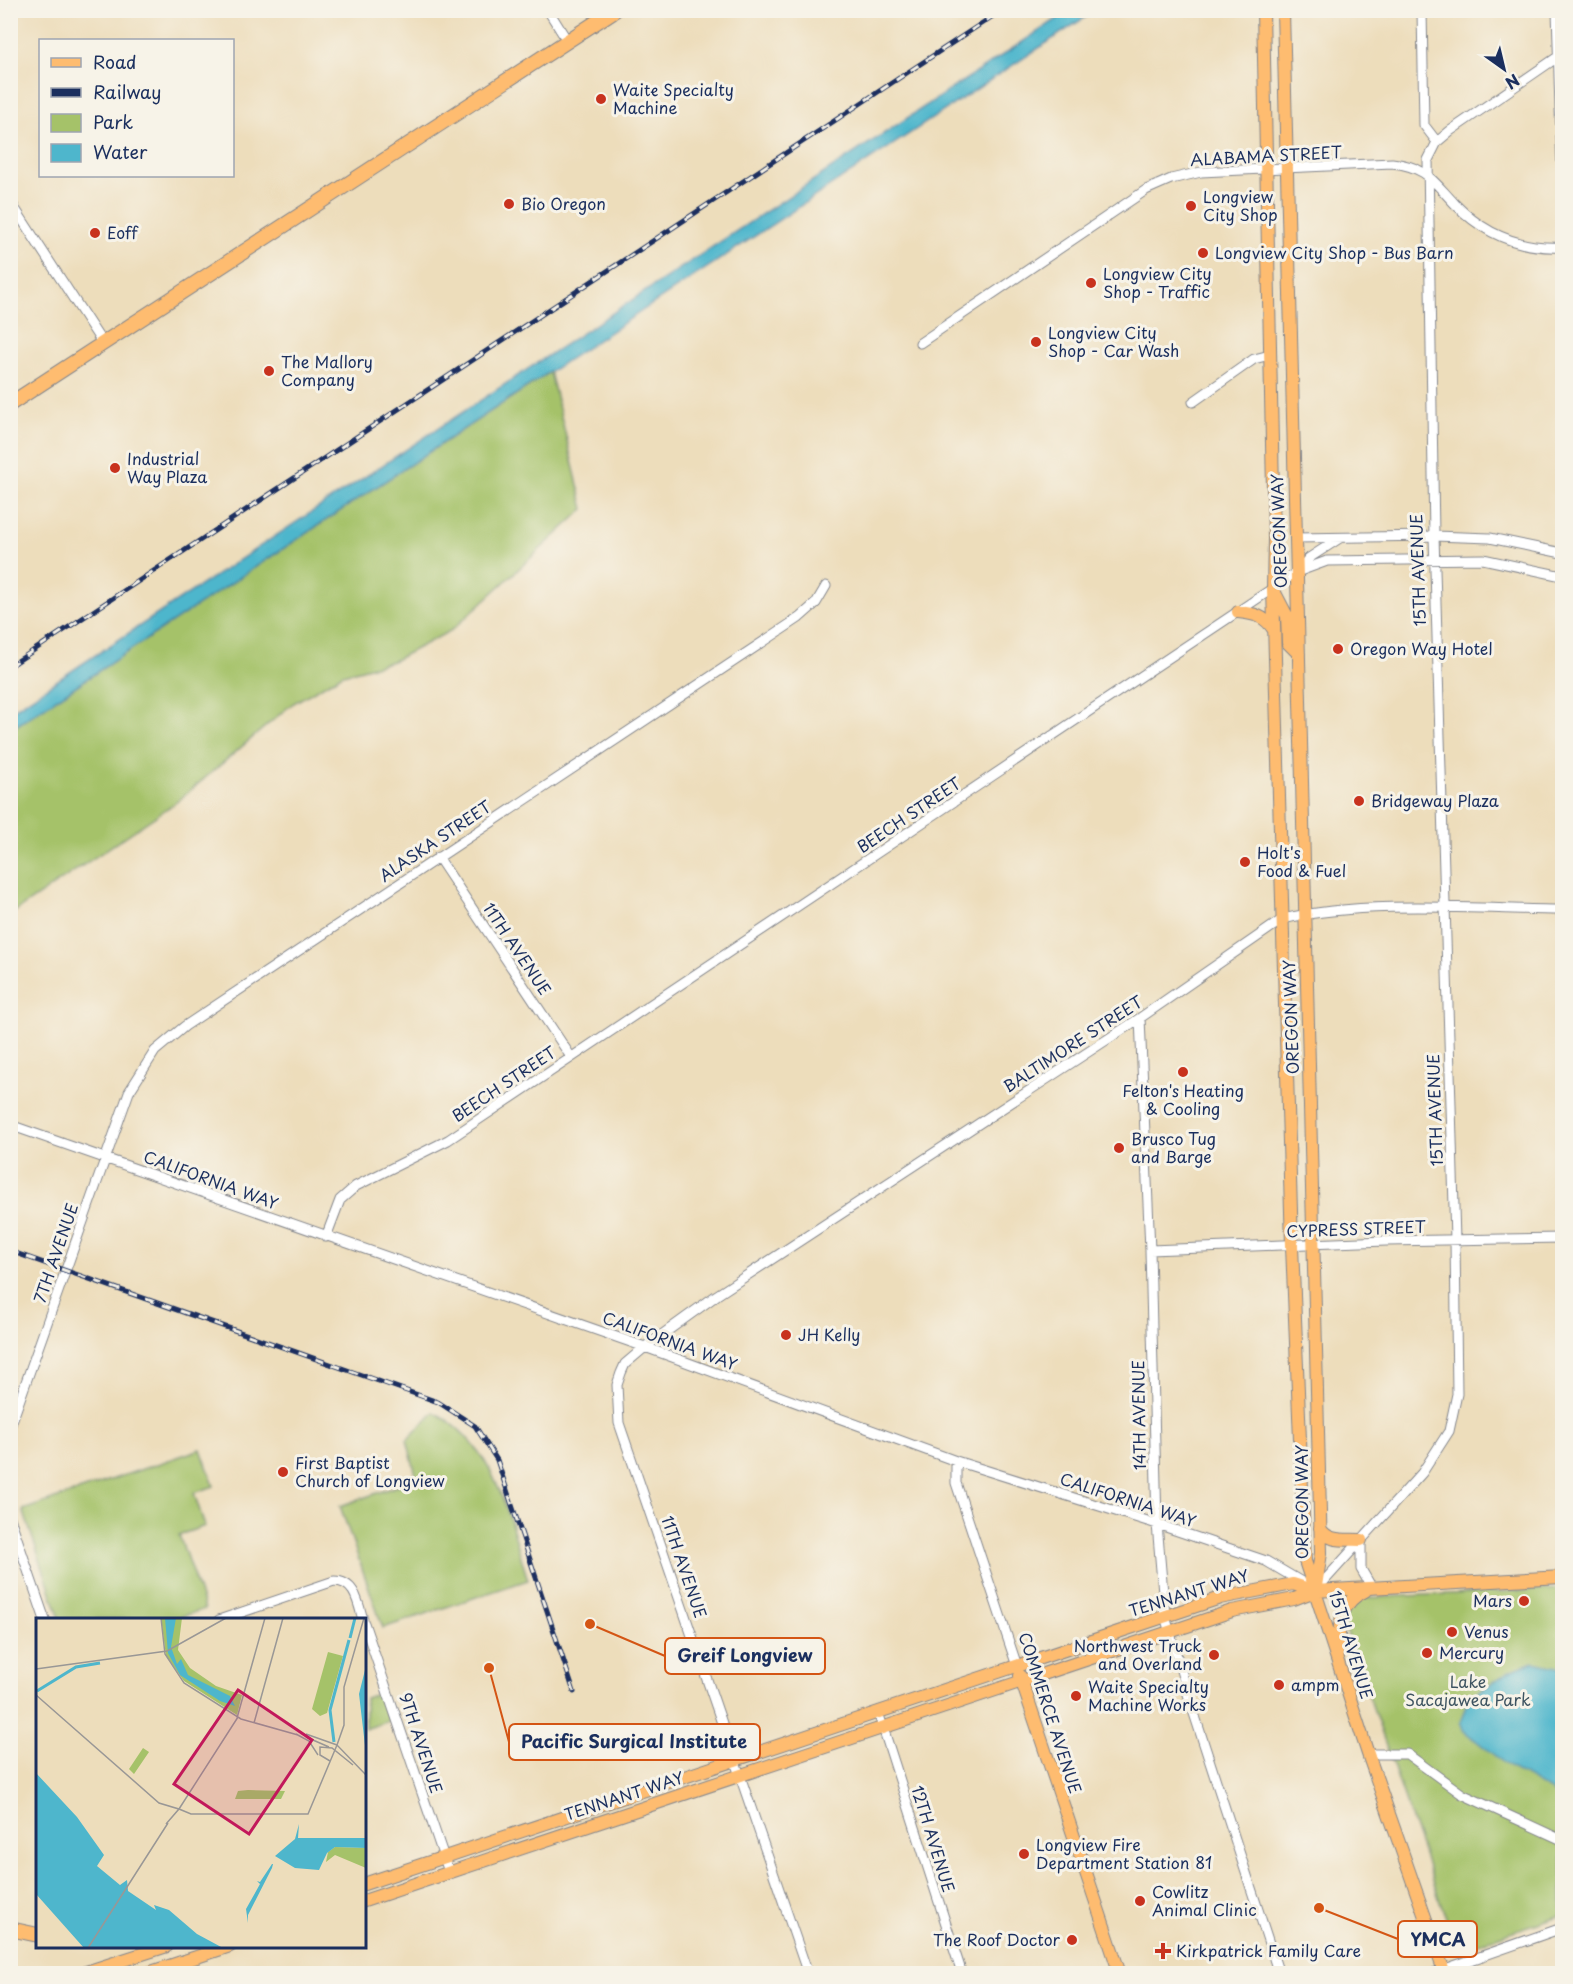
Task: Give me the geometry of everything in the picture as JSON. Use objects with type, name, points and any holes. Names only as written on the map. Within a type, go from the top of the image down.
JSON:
[{"type":"highway","points":[[10,404],[615,10]]},
{"type":"highway","points":[[10,1929],[36,1935]]},
{"type":"main road","name":"OREGON WAY","points":[[1263,10],[1273,589],[1292,1246],[1305,1561],[1315,1591]]},
{"type":"main road","name":"OREGON WAY","points":[[1282,10],[1288,168],[1295,538],[1321,1553],[1315,1591]]},
{"type":"main road","points":[[1273,589],[1287,616],[1288,643],[1299,654]]},
{"type":"main road","points":[[1238,612],[1257,614],[1267,620],[1274,630]]},
{"type":"main road","points":[[1320,1528],[1326,1537],[1361,1540]]},
{"type":"main road","points":[[1315,1591],[1563,1577]]},
{"type":"main road","name":"TENNANT WAY","points":[[366,1883],[1165,1616],[1250,1591],[1293,1584],[1315,1591]]},
{"type":"main road","points":[[1337,1659],[1342,1612],[1352,1598],[1372,1588]]},
{"type":"main road","name":"TENNANT WAY","points":[[366,1900],[1169,1631],[1232,1611],[1294,1599],[1315,1591]]},
{"type":"main road","name":"15TH AVENUE","points":[[1315,1591],[1368,1754],[1444,1971]]},
{"type":"main road","name":"COMMERCE AVENUE","points":[[1017,1666],[1120,1974]]},
{"type":"main road","points":[[80,1974],[164,1948]]},
{"type":"main road","points":[[146,1974],[166,1970],[227,1948]]},
{"type":"street","points":[[548,10],[568,42]]},
{"type":"street","points":[[1422,10],[1424,125],[1437,142],[1561,56]]},
{"type":"street","points":[[1557,10],[1561,56],[1563,175]]},
{"type":"street","name":"15TH AVENUE","points":[[1315,1591],[1422,1473],[1449,1431],[1457,1394],[1446,908],[1434,560],[1428,160],[1437,142]]},
{"type":"street","name":"ALABAMA STREET","points":[[920,343],[1146,190],[1171,178],[1201,172],[1266,168],[1410,165],[1428,173],[1474,222],[1496,236],[1539,248],[1563,247]]},
{"type":"street","points":[[10,201],[103,344]]},
{"type":"street","points":[[1193,402],[1254,359],[1270,355]]},
{"type":"street","points":[[1297,572],[1316,553],[1345,536]]},
{"type":"street","points":[[1295,538],[1345,536],[1490,538],[1563,553]]},
{"type":"street","name":"BEECH STREET","points":[[326,1237],[340,1200],[356,1186],[448,1140],[1297,572],[1327,561],[1483,559],[1563,576]]},
{"type":"street","name":"ALASKA STREET","points":[[105,1158],[134,1081],[147,1060],[164,1042],[799,618],[816,603],[826,586]]},
{"type":"street","name":"11TH AVENUE","points":[[438,857],[571,1057]]},
{"type":"street","name":"BALTIMORE STREET","points":[[645,1347],[717,1295],[1140,1018],[1284,919],[1305,914],[1446,908],[1563,910]]},
{"type":"street","name":"14TH AVENUE","points":[[1140,1018],[1150,1250],[1157,1524],[1165,1616],[1279,1974]]},
{"type":"street","name":"CALIFORNIA WAY","points":[[10,1125],[645,1347],[956,1461],[1272,1563],[1315,1591]]},
{"type":"street","name":"7TH AVENUE","points":[[10,1427],[105,1158]]},
{"type":"street","name":"CYPRESS STREET","points":[[1150,1250],[1563,1238]]},
{"type":"street","name":"11TH AVENUE","points":[[645,1347],[625,1364],[621,1373],[617,1385],[619,1423],[808,1974]]},
{"type":"street","name":"COMMERCE AVENUE","points":[[956,1461],[956,1483],[1017,1666]]},
{"type":"street","points":[[10,1518],[44,1618]]},
{"type":"street","points":[[1361,1540],[1361,1569],[1372,1588]]},
{"type":"street","name":"9TH AVENUE","points":[[225,1618],[334,1581],[348,1584],[363,1618]]},
{"type":"street","name":"9TH AVENUE","points":[[366,1627],[449,1872]]},
{"type":"street","name":"12TH AVENUE","points":[[878,1712],[962,1974]]},
{"type":"street","points":[[1368,1754],[1407,1754],[1462,1794],[1563,1840]]},
{"type":"street","points":[[1431,1974],[1563,1928]]},
{"type":"green space","points":[[550,372],[584,509],[452,630],[393,661],[343,674],[292,704],[178,801],[11,914],[11,729]]},
{"type":"green space","points":[[434,1412],[455,1426],[486,1463],[506,1508],[528,1580],[383,1628],[340,1506],[417,1479],[407,1440]]},
{"type":"green space","points":[[201,1449],[214,1486],[194,1493],[205,1526],[179,1535],[205,1609],[177,1618],[60,1618],[23,1510]]},
{"type":"green space","name":"Lake Sacajawea Park","points":[[1562,1589],[1562,1915],[1457,1950],[1346,1630],[1344,1615],[1362,1598]]},
{"type":"green space","points":[[380,1693],[389,1721],[366,1729],[366,1698]]},
{"type":"water","points":[[1069,11],[1090,11],[1090,14],[11,729],[11,711]]},
{"type":"water","points":[[1533,1662],[1562,1668],[1562,1798],[1509,1767],[1464,1731],[1460,1723],[1468,1699],[1510,1671]]},
{"type":"railway","points":[[10,666],[1002,10]]},
{"type":"railway","points":[[10,1251],[438,1402],[475,1426],[497,1460],[574,1692]]},
{"type":"place","name":"Waite Specialty Machine","points":[[601,99]]},
{"type":"place","name":"Bio Oregon","points":[[509,204]]},
{"type":"place","name":"Longview City Shop","points":[[1191,206]]},
{"type":"place","name":"Eoff","points":[[95,233]]},
{"type":"place","name":"Longview City Shop - Bus Barn","points":[[1203,253]]},
{"type":"place","name":"Longview City Shop - Traffic","points":[[1091,283]]},
{"type":"place","name":"Longview City Shop - Car Wash","points":[[1036,342]]},
{"type":"place","name":"The Mallory Company","points":[[269,371]]},
{"type":"place","name":"Industrial Way Plaza","points":[[115,468]]},
{"type":"place","name":"Oregon Way Hotel","points":[[1338,649]]},
{"type":"place","name":"Bridgeway Plaza","points":[[1359,801]]},
{"type":"place","name":"Holt's Food & Fuel","points":[[1245,862]]},
{"type":"place","name":"Felton's Heating & Cooling","points":[[1183,1072]]},
{"type":"place","name":"Brusco Tug and Barge","points":[[1119,1148]]},
{"type":"place","name":"JH Kelly","points":[[786,1335]]},
{"type":"place","name":"First Baptist Church of Longview","points":[[283,1472]]},
{"type":"place","name":"Mars","points":[[1524,1601]]},
{"type":"place","name":"Greif Longview","points":[[590,1624]]},
{"type":"place","name":"Venus","points":[[1452,1632]]},
{"type":"place","name":"Mercury","points":[[1427,1653]]},
{"type":"place","name":"Northwest Truck and Overland","points":[[1214,1655]]},
{"type":"place","name":"Pacific Surgical Institute","points":[[489,1668]]},
{"type":"place","name":"ampm","points":[[1279,1685]]},
{"type":"place","name":"Waite Specialty Machine Works","points":[[1076,1696]]},
{"type":"place","name":"Longview Fire Department Station 81","points":[[1024,1854]]},
{"type":"place","name":"Cowlitz Animal Clinic","points":[[1140,1901]]},
{"type":"place","name":"YMCA","points":[[1319,1908]]},
{"type":"place","name":"The Roof Doctor","points":[[1072,1940]]},
{"type":"place","name":"Kirkpatrick Family Care","points":[[1163,1951]]}]
